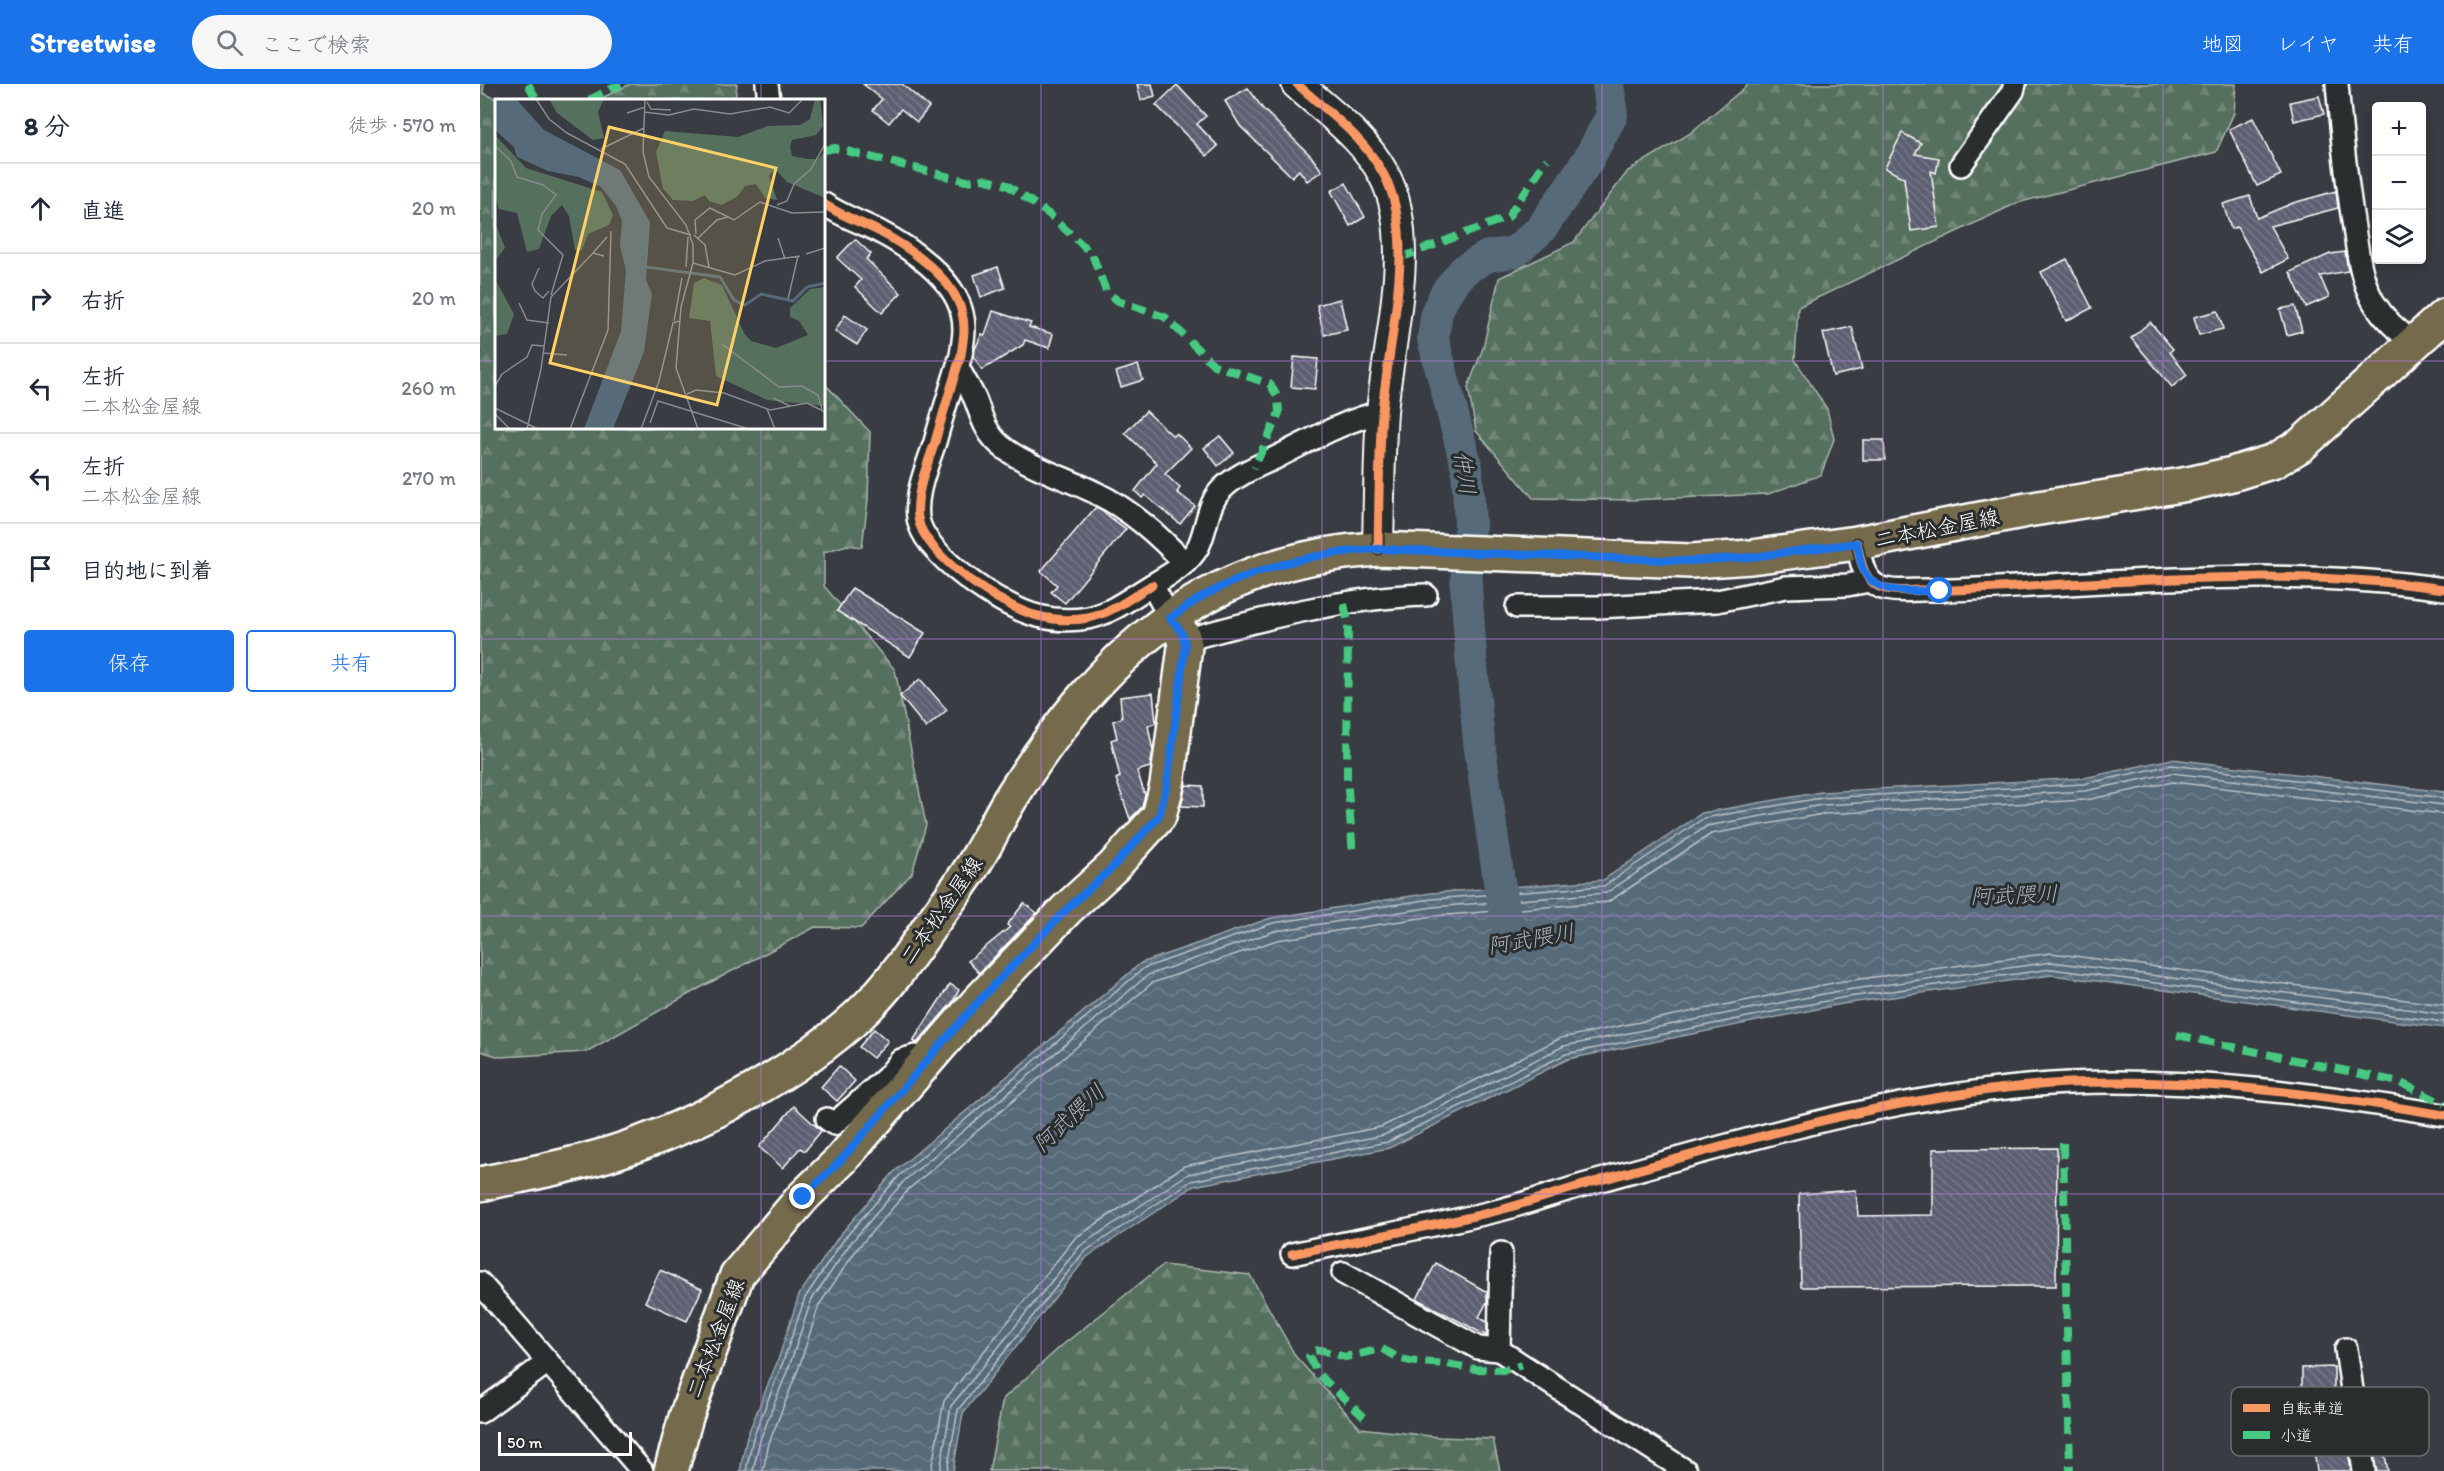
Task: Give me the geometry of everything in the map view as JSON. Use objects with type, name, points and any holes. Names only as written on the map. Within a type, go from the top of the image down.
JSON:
[{"type":"main road","name":"二本松金屋線","points":[[480,1184],[565,1166],[641,1143],[740,1097],[832,1039],[893,979],[978,858],[1008,803],[1068,716],[1107,671],[1177,629],[1203,596],[1238,580],[1301,558],[1341,551],[1378,549],[1691,561],[1751,557],[1857,543],[2027,510],[2188,484],[2274,461],[2301,445],[2444,316]]},
{"type":"main road","name":"二本松金屋線","points":[[671,1471],[686,1418],[737,1275],[803,1197],[841,1160],[1009,969],[1067,909],[1113,867],[1159,816],[1167,785],[1177,629]]},
{"type":"street","points":[[1297,84],[1364,145],[1385,176],[1399,217],[1398,282],[1382,412],[1378,549]]},
{"type":"street","points":[[1961,165],[2013,91],[2015,84]]},
{"type":"street","points":[[2337,84],[2350,201],[2357,249],[2365,280],[2372,299],[2382,314],[2398,332],[2415,343]]},
{"type":"street","points":[[825,204],[880,232],[923,258],[954,294],[962,312],[964,324],[961,355],[919,498],[920,524],[931,545],[953,567],[995,598],[1037,616],[1066,620],[1089,618],[1107,612],[1185,563],[1197,549],[1213,504],[1221,489],[1244,473],[1341,426],[1363,416],[1382,412]]},
{"type":"street","points":[[958,367],[986,430],[996,442],[1012,454],[1128,510],[1162,539],[1185,563]]},
{"type":"street","points":[[1857,543],[1863,569],[1870,580],[1885,589],[1940,591],[2148,580],[2237,578],[2371,580],[2444,589]]},
{"type":"street","points":[[1517,607],[1597,607],[1717,601],[1786,587],[1847,585],[1870,580]]},
{"type":"street","points":[[1152,585],[1177,629],[1273,618],[1395,596],[1426,595]]},
{"type":"street","points":[[827,1119],[834,1124],[887,1077],[901,1060],[915,1056],[926,1061]]},
{"type":"street","points":[[1292,1254],[1501,1209],[1599,1180],[1857,1112],[1964,1093],[2069,1083],[2204,1085],[2264,1088],[2444,1116]]},
{"type":"street","points":[[1499,1350],[1501,1253]]},
{"type":"street","points":[[1343,1273],[1478,1348],[1499,1350],[1686,1471]]},
{"type":"street","points":[[480,1283],[642,1471]]},
{"type":"street","points":[[2346,1349],[2352,1387]]},
{"type":"street","points":[[480,1412],[548,1362]]},
{"type":"street","points":[[2362,1456],[2364,1471]]},
{"type":"green space","points":[[480,84],[484,84],[483,93],[497,99],[495,429],[825,429],[825,384],[870,432],[868,500],[862,547],[847,545],[824,552],[824,586],[895,670],[926,825],[912,873],[861,928],[815,927],[586,1052],[500,1057],[480,1051]]},
{"type":"green space","points":[[630,84],[737,84],[735,99],[600,99]]},
{"type":"green space","points":[[1749,84],[2236,84],[2234,113],[2216,152],[2017,203],[1798,307],[1795,360],[1827,409],[1834,439],[1821,475],[1768,494],[1630,500],[1533,498],[1476,431],[1468,387],[1483,348],[1499,278],[1574,242],[1628,171],[1689,134]]},
{"type":"green space","points":[[1163,1265],[1250,1275],[1296,1357],[1360,1428],[1439,1437],[1493,1439],[1500,1471],[989,1471],[1003,1399],[1060,1347]]},
{"type":"water","name":"阿武隈川","points":[[2172,759],[2444,792],[2444,1028],[2052,975],[1842,1004],[1568,1059],[1389,1148],[1194,1186],[1087,1257],[963,1413],[953,1471],[740,1471],[747,1436],[778,1360],[799,1295],[839,1236],[894,1172],[1141,963],[1271,918],[1431,893],[1603,880],[1702,813],[1821,792],[2084,778]]},
{"type":"building","points":[[863,84],[902,84],[929,107],[917,122],[901,109],[889,123],[873,110],[882,99]]},
{"type":"building","points":[[1137,84],[1152,84],[1155,96],[1141,100]]},
{"type":"building","points":[[1177,85],[1206,116],[1197,124],[1218,146],[1207,156],[1156,105]]},
{"type":"building","points":[[1248,88],[1263,109],[1311,156],[1322,171],[1307,181],[1299,170],[1292,177],[1240,126],[1225,101]]},
{"type":"building","points":[[2319,96],[2324,114],[2294,121],[2290,102]]},
{"type":"building","points":[[2253,118],[2281,175],[2257,186],[2229,129]]},
{"type":"building","points":[[1902,133],[1921,143],[1915,154],[1939,158],[1936,173],[1931,171],[1939,227],[1911,231],[1904,178],[1885,168]]},
{"type":"building","points":[[1346,183],[1365,217],[1350,226],[1331,191]]},
{"type":"building","points":[[2336,191],[2338,208],[2270,226],[2288,259],[2263,272],[2237,227],[2231,229],[2223,204],[2250,196],[2257,218],[2293,203]]},
{"type":"building","points":[[855,239],[871,254],[866,259],[901,293],[882,313],[855,287],[861,280],[837,258]]},
{"type":"building","points":[[2345,252],[2348,271],[2320,276],[2329,297],[2306,307],[2290,272],[2330,254]]},
{"type":"building","points":[[2067,259],[2092,308],[2066,321],[2041,272]]},
{"type":"building","points":[[998,267],[1005,288],[981,297],[974,275]]},
{"type":"building","points":[[1340,299],[1347,330],[1324,335],[1317,305]]},
{"type":"building","points":[[2295,306],[2302,331],[2287,335],[2280,309]]},
{"type":"building","points":[[993,311],[1031,323],[1029,327],[1053,334],[1049,348],[1025,340],[1023,345],[982,370],[974,357],[975,349],[982,334],[985,335]]},
{"type":"building","points":[[2218,311],[2223,329],[2199,335],[2194,317]]},
{"type":"building","points":[[845,315],[867,330],[857,345],[835,331]]},
{"type":"building","points":[[2150,322],[2173,349],[2170,352],[2187,375],[2172,387],[2131,338]]},
{"type":"building","points":[[1852,327],[1862,369],[1833,376],[1823,333]]},
{"type":"building","points":[[1294,357],[1318,359],[1315,389],[1291,387]]},
{"type":"building","points":[[1138,365],[1143,380],[1121,387],[1116,372]]},
{"type":"building","points":[[1146,411],[1173,436],[1176,433],[1191,448],[1165,474],[1180,488],[1177,492],[1195,506],[1180,524],[1145,495],[1142,498],[1135,491],[1157,463],[1125,433]]},
{"type":"building","points":[[1220,436],[1234,453],[1218,466],[1204,448]]},
{"type":"building","points":[[1863,440],[1884,440],[1885,460],[1863,460]]},
{"type":"building","points":[[1096,507],[1126,529],[1065,603],[1051,592],[1057,585],[1041,571]]},
{"type":"building","points":[[852,588],[925,633],[910,657],[837,611]]},
{"type":"building","points":[[920,679],[947,710],[926,728],[900,696]]},
{"type":"building","points":[[1153,693],[1156,723],[1148,726],[1153,751],[1150,767],[1137,771],[1145,795],[1142,807],[1130,819],[1116,779],[1120,777],[1111,740],[1117,738],[1113,721],[1122,718],[1120,697]]},
{"type":"building","points":[[1186,785],[1203,786],[1203,807],[1181,806]]},
{"type":"building","points":[[1024,903],[1037,913],[979,973],[968,961],[1010,927],[1007,925]]},
{"type":"building","points":[[950,984],[959,990],[952,1003],[917,1043],[913,1041]]},
{"type":"building","points":[[874,1029],[888,1041],[873,1058],[859,1047]]},
{"type":"building","points":[[839,1066],[855,1081],[837,1101],[821,1087]]},
{"type":"building","points":[[794,1106],[821,1131],[805,1151],[800,1148],[783,1168],[759,1147]]},
{"type":"building","points":[[2057,1148],[2056,1286],[1801,1287],[1799,1194],[1856,1190],[1858,1216],[1933,1215],[1933,1149]]},
{"type":"building","points":[[1436,1263],[1487,1292],[1487,1302],[1479,1317],[1487,1322],[1487,1336],[1417,1299]]},
{"type":"building","points":[[660,1270],[702,1289],[687,1321],[645,1302]]},
{"type":"building","points":[[2334,1367],[2334,1387],[2302,1387],[2302,1368]]},
{"type":"building","points":[[2315,1456],[2349,1456],[2351,1471],[2317,1471]]},
{"type":"building","points":[[2374,1456],[2385,1456],[2388,1471],[2376,1471]]},
{"type":"waterway","name":"仲川","points":[[1508,931],[1479,742],[1471,656],[1466,586],[1470,525],[1467,468],[1433,339],[1437,311],[1447,291],[1464,270],[1488,256],[1515,252],[1541,229],[1588,160],[1612,115],[1608,84]]},
{"type":"marked path","points":[[528,84],[536,99]]},
{"type":"marked path","points":[[591,99],[621,84]]},
{"type":"marked path","points":[[825,150],[835,148],[966,181],[983,179],[1007,185],[1050,215],[1092,254],[1106,291],[1118,301],[1165,317],[1214,365],[1270,384],[1278,398],[1279,413],[1254,468]]},
{"type":"marked path","points":[[1400,258],[1508,217],[1547,159]]},
{"type":"marked path","points":[[1344,604],[1348,623],[1347,777],[1353,855]]},
{"type":"marked path","points":[[2177,1035],[2399,1082],[2444,1104]]},
{"type":"marked path","points":[[2063,1143],[2070,1471]]},
{"type":"marked path","points":[[1364,1417],[1317,1373],[1309,1356],[1312,1351],[1321,1350],[1345,1357],[1382,1349],[1401,1359],[1475,1369],[1505,1370],[1522,1365]]},
{"type":"cycle path","points":[[1297,84],[1345,126],[1376,161],[1394,201],[1399,229],[1398,291],[1382,412],[1378,549]]},
{"type":"cycle path","points":[[825,205],[878,231],[929,265],[950,288],[962,313],[964,329],[961,355],[918,499],[918,518],[923,533],[934,548],[967,578],[986,591],[1005,603],[1038,616],[1063,620],[1097,616],[1152,585]]},
{"type":"cycle path","points":[[1857,543],[1862,565],[1868,578],[1879,587],[1895,590],[1959,590],[2162,579],[2256,577],[2351,580],[2444,589]]},
{"type":"cycle path","points":[[1292,1254],[1500,1210],[1717,1148],[1833,1118],[1950,1095],[2069,1083],[2163,1083],[2304,1094],[2444,1115]]},
{"type":"route","points":[[803,1197],[841,1160],[976,1004],[1067,909],[1113,867],[1159,816],[1167,785],[1185,647],[1185,640],[1170,618],[1203,596],[1238,580],[1301,558],[1341,551],[1378,549],[1691,561],[1751,557],[1857,543],[1863,569],[1870,580],[1885,589],[1940,591]]}]
